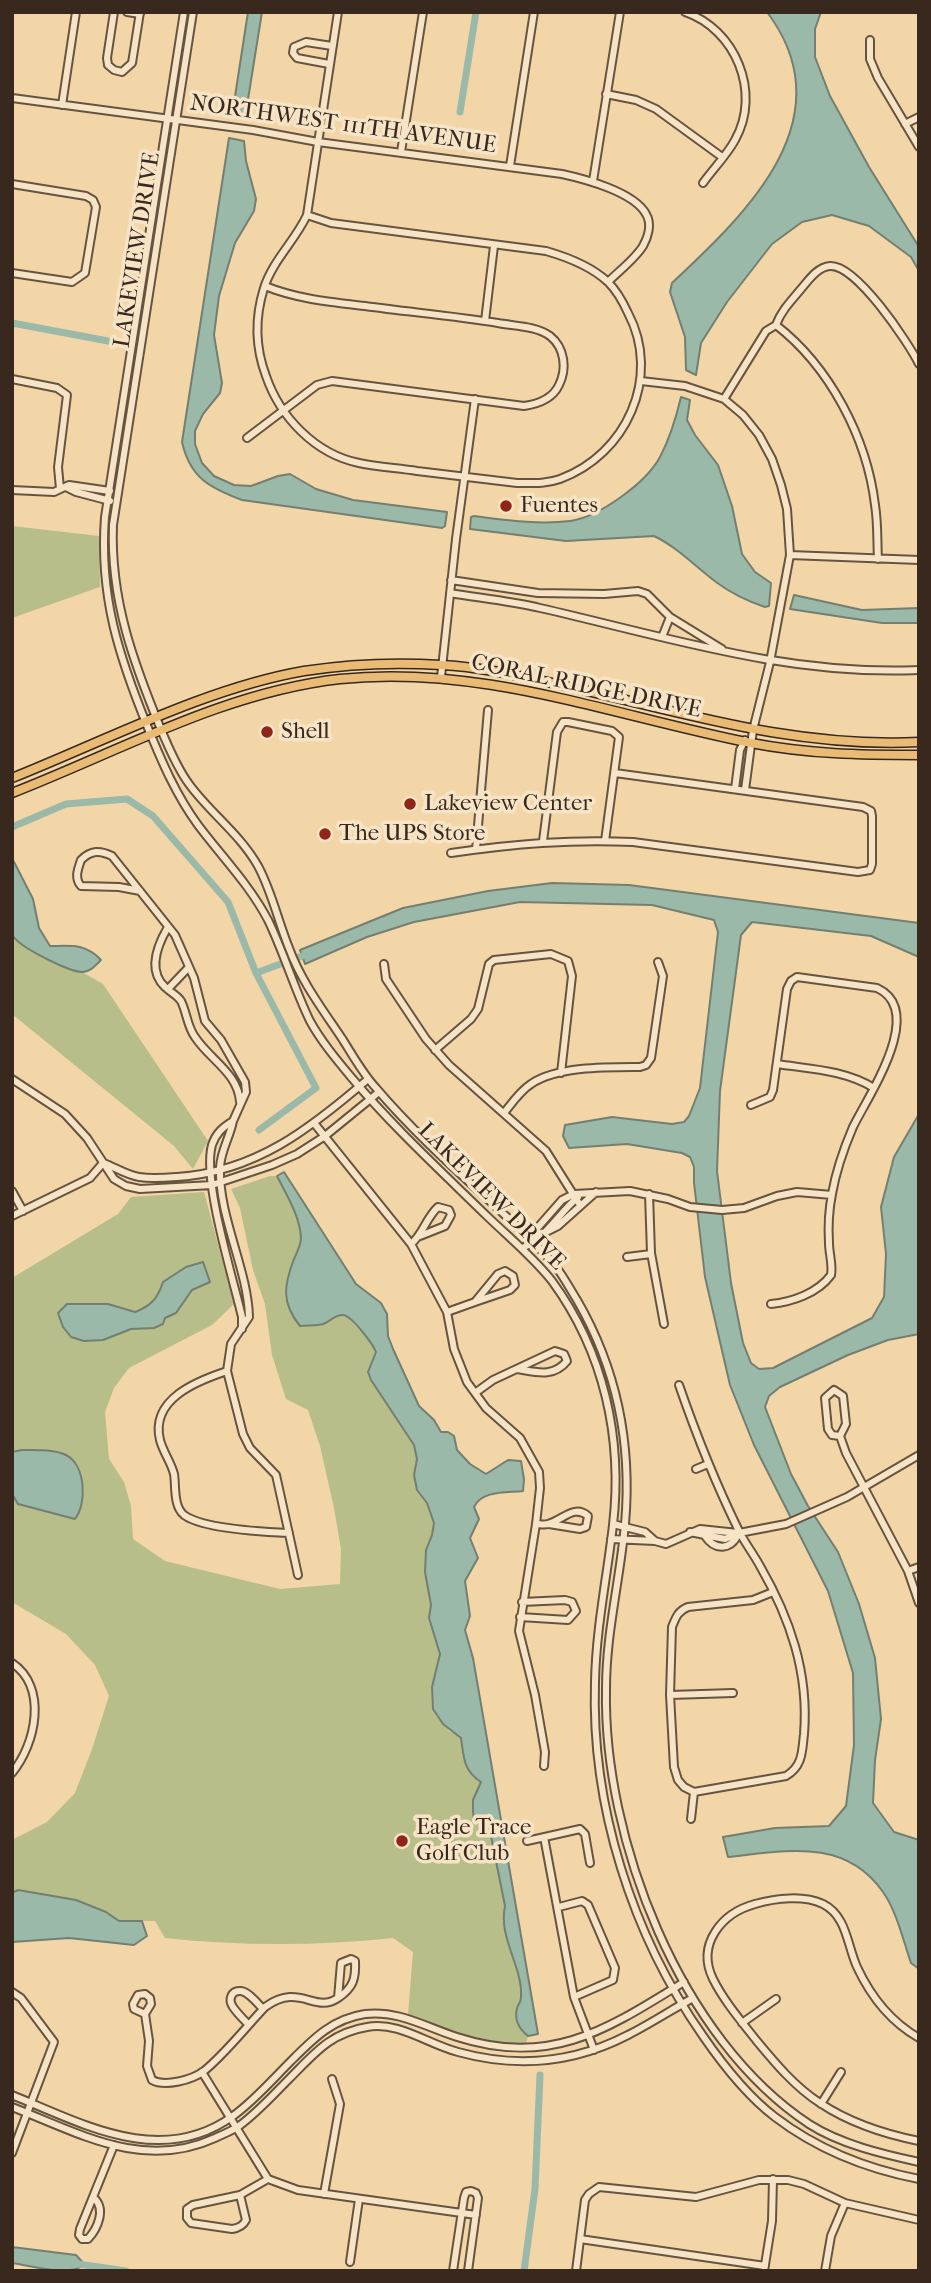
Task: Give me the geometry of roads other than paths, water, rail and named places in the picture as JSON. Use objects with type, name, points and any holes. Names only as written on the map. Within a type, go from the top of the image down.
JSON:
[{"type":"main road","name":"CORAL RIDGE DRIVE","points":[[12,778],[214,696],[304,671],[357,665],[443,665],[504,673],[753,730],[827,741],[919,742]]},
{"type":"main road","name":"CORAL RIDGE DRIVE","points":[[12,793],[193,716],[255,696],[339,679],[385,676],[442,677],[491,683],[748,742],[816,754],[919,755]]},
{"type":"street","points":[[62,105],[76,12]]},
{"type":"street","points":[[114,12],[108,65],[122,72],[132,63],[140,13],[127,12]]},
{"type":"street","name":"LAKEVIEW DRIVE","points":[[184,12],[107,500],[103,542],[106,589],[119,651],[151,735],[181,798],[199,825],[244,880],[268,921],[312,1024],[325,1044],[369,1098],[549,1278],[584,1334],[601,1376],[611,1416],[613,1438],[613,1524],[597,1641],[594,1686],[601,1778],[611,1831],[627,1882],[647,1938],[672,1989],[730,2073],[772,2115],[804,2137],[841,2156],[919,2179]]},
{"type":"street","name":"LAKEVIEW DRIVE","points":[[193,12],[116,503],[112,559],[128,646],[173,758],[190,785],[234,833],[260,870],[299,971],[368,1079],[557,1267],[585,1313],[605,1358],[621,1415],[628,1472],[625,1526],[608,1640],[606,1689],[612,1785],[628,1854],[640,1887],[684,1982],[732,2052],[783,2105],[830,2135],[890,2156],[919,2162]]},
{"type":"street","points":[[307,215],[331,223],[546,251],[568,257],[608,282],[622,300],[639,339],[640,381],[628,421],[618,437],[605,452],[558,480],[517,484],[357,463],[316,443],[282,411],[270,390],[262,365],[257,340],[258,312],[275,264],[301,229],[307,215],[338,12]]},
{"type":"street","points":[[401,152],[423,12]]},
{"type":"street","points":[[510,166],[534,12]]},
{"type":"street","points":[[593,181],[620,12]]},
{"type":"street","points":[[685,12],[711,25],[728,43],[746,85],[743,121],[735,141],[703,183]]},
{"type":"street","points":[[870,40],[870,59],[919,147]]},
{"type":"street","points":[[329,64],[297,58],[293,53],[294,47],[306,42],[332,46]]},
{"type":"street","points":[[606,94],[636,100],[656,109],[722,157]]},
{"type":"street","name":"NORTHWEST 111TH AVENUE","points":[[12,98],[175,119],[318,142],[510,166],[593,181],[638,206],[646,214],[649,226],[641,249],[608,282]]},
{"type":"street","points":[[905,124],[919,117]]},
{"type":"street","points":[[12,184],[86,196],[93,200],[96,208],[85,273],[78,279],[72,282],[12,272]]},
{"type":"street","points":[[485,321],[494,246]]},
{"type":"street","points":[[724,399],[766,331],[776,325],[780,315],[814,274],[830,266],[843,270],[875,300],[895,325],[919,364]]},
{"type":"street","points":[[247,438],[317,384],[332,380],[524,406],[537,404],[549,397],[559,387],[564,373],[564,361],[559,347],[550,336],[537,330],[306,299],[265,286]]},
{"type":"street","points":[[776,325],[810,357],[828,382],[859,440],[875,505],[878,559]]},
{"type":"street","points":[[12,379],[57,388],[67,395],[58,467],[63,488]]},
{"type":"street","points":[[640,381],[685,386],[724,399],[743,415],[759,435],[772,459],[787,509],[790,555],[770,662],[748,742],[745,790]]},
{"type":"street","points":[[442,677],[451,580],[475,400]]},
{"type":"street","points":[[12,490],[54,492],[69,485],[118,492]]},
{"type":"street","points":[[63,488],[116,503]]},
{"type":"street","points":[[790,555],[919,560]]},
{"type":"street","points":[[451,580],[538,593],[604,594],[638,591],[648,594],[670,617],[726,652]]},
{"type":"street","points":[[450,593],[536,607],[770,662],[841,670],[919,670]]},
{"type":"street","points":[[536,607],[538,593]]},
{"type":"street","points":[[662,637],[670,617]]},
{"type":"street","points":[[476,849],[488,710]]},
{"type":"street","points":[[543,841],[559,726],[568,722],[612,731],[619,737],[606,841]]},
{"type":"street","points":[[735,789],[740,750],[748,742]]},
{"type":"street","points":[[451,853],[543,841],[633,842],[864,872],[870,870],[873,841],[871,811],[863,807],[614,773]]},
{"type":"street","points":[[140,891],[119,887],[81,886],[77,881],[81,860],[94,852],[112,856],[140,891],[175,936],[198,988],[205,1021],[221,1040],[245,1082],[246,1092],[222,1152],[219,1171],[249,1311],[247,1323],[231,1345],[227,1371],[243,1434],[250,1448],[276,1475],[298,1575]]},
{"type":"street","points":[[168,927],[156,953],[155,966],[163,986],[181,1001],[188,1025],[204,1051],[236,1083],[240,1105]]},
{"type":"street","points":[[435,1050],[471,1019],[478,1009],[489,964],[494,960],[551,954],[568,961],[572,976],[561,1073]]},
{"type":"street","points":[[504,1113],[529,1085],[538,1080],[561,1073],[646,1065],[651,1058],[663,976],[658,962]]},
{"type":"street","points":[[384,964],[386,979],[412,1021],[435,1050],[545,1151],[580,1205]]},
{"type":"street","points":[[168,989],[189,967]]},
{"type":"street","points":[[751,1105],[770,1097],[787,989],[791,981],[797,977],[877,988],[894,1000],[896,1018],[888,1058],[845,1148],[832,1195],[829,1244],[831,1275],[822,1286],[787,1303],[771,1304]]},
{"type":"street","points":[[197,1041],[213,1031]]},
{"type":"street","points":[[777,1065],[858,1078],[874,1088]]},
{"type":"street","points":[[12,1079],[65,1114],[87,1138],[114,1179],[139,1189],[212,1185],[272,1165],[297,1154],[325,1136],[379,1092]]},
{"type":"street","points":[[103,1163],[142,1177],[219,1171],[269,1152],[291,1140],[368,1079]]},
{"type":"street","points":[[233,1121],[222,1129],[213,1143],[210,1173],[242,1317],[242,1329]]},
{"type":"street","points":[[314,1123],[411,1244],[447,1312],[454,1349],[467,1382],[486,1408],[520,1438],[538,1472],[540,1488],[536,1524],[519,1631],[535,1695],[545,1752],[544,1766]]},
{"type":"street","points":[[12,1216],[90,1178],[103,1163]]},
{"type":"street","points":[[12,1191],[23,1211]]},
{"type":"street","points":[[522,1250],[562,1200],[576,1196],[630,1191],[690,1207],[726,1210],[744,1208],[797,1192],[832,1195]]},
{"type":"street","points":[[543,1234],[558,1226],[594,1193]]},
{"type":"street","points":[[649,1194],[651,1254],[664,1324]]},
{"type":"street","points":[[531,1241],[539,1239],[576,1196]]},
{"type":"street","points":[[411,1244],[420,1236],[445,1226],[451,1215],[449,1210],[438,1208],[433,1211],[420,1236]]},
{"type":"street","points":[[627,1257],[651,1254]]},
{"type":"street","points":[[447,1312],[510,1290],[515,1286],[513,1276],[505,1271],[498,1275],[475,1302]]},
{"type":"street","points":[[475,1393],[493,1380],[555,1351],[564,1354],[567,1361],[555,1372],[517,1369]]},
{"type":"street","points":[[227,1371],[199,1380],[168,1404],[160,1416],[160,1439],[174,1476],[179,1508],[194,1519],[223,1527],[254,1532],[289,1533]]},
{"type":"street","points":[[680,1385],[708,1464],[739,1533],[784,1609],[792,1632],[804,1690],[802,1757],[792,1772],[786,1776],[694,1792],[678,1780],[674,1767],[670,1695],[673,1627],[680,1610],[701,1605],[753,1600],[773,1592]]},
{"type":"street","points":[[834,1390],[843,1396],[846,1424],[840,1436],[832,1435],[828,1429],[825,1398],[834,1390]]},
{"type":"street","points":[[840,1436],[916,1588],[919,1604]]},
{"type":"street","points":[[611,1539],[666,1544],[700,1529],[739,1533],[786,1524],[820,1510],[919,1455]]},
{"type":"street","points":[[696,1469],[708,1464]]},
{"type":"street","points":[[536,1524],[580,1529],[586,1527],[589,1516],[585,1512],[575,1511],[549,1524]]},
{"type":"street","points":[[613,1524],[645,1532],[655,1541]]},
{"type":"street","points":[[690,1532],[705,1536],[712,1545],[726,1547],[739,1533]]},
{"type":"street","points":[[908,1571],[919,1567]]},
{"type":"street","points":[[520,1617],[568,1620],[576,1611],[572,1602],[522,1602]]},
{"type":"street","points":[[12,1663],[26,1676],[36,1708],[28,1744],[12,1773]]},
{"type":"street","points":[[670,1695],[733,1693]]},
{"type":"street","points":[[691,1819],[694,1792]]},
{"type":"street","points":[[527,1841],[580,1829],[585,1833],[590,1863]]},
{"type":"street","points":[[544,1836],[574,1997],[594,2050]]},
{"type":"street","points":[[919,2038],[906,2031],[884,2011],[869,1990],[856,1964],[843,1926],[836,1913],[826,1906],[813,1900],[764,1901],[740,1908],[725,1918],[715,1930],[709,1947],[708,1963],[712,1977],[742,2023],[804,2092],[846,2118],[919,2141]]},
{"type":"street","points":[[558,1907],[582,1902],[587,1905],[615,1968],[613,1980],[574,1997]]},
{"type":"street","points":[[145,2014],[149,2041],[147,2066],[152,2080],[160,2084],[202,2072],[275,2000],[292,1996],[324,2004],[338,1998],[349,1991],[354,1983],[355,1961],[351,1959],[341,1963],[338,1998]]},
{"type":"street","points":[[12,2095],[117,2136],[156,2142],[176,2140],[230,2118],[322,2031],[342,2018],[380,2013],[413,2020],[472,2042],[534,2049],[587,2036],[621,2021],[684,1982]]},
{"type":"street","points":[[12,1992],[21,1998],[54,2042],[12,2153]]},
{"type":"street","points":[[248,2024],[232,2006],[230,1998],[233,1994],[244,1992],[263,2009]]},
{"type":"street","points":[[12,2107],[114,2146],[134,2150],[178,2150],[207,2142],[237,2128],[258,2111],[330,2039],[347,2031],[386,2026],[455,2052],[488,2058],[533,2061],[560,2059],[594,2050],[628,2035],[693,1998]]},
{"type":"street","points":[[742,2023],[776,1999]]},
{"type":"street","points":[[407,2032],[413,2020]]},
{"type":"street","points":[[202,2072],[268,2179],[298,2190],[476,2216]]},
{"type":"street","points":[[821,2104],[841,2072]]},
{"type":"street","points":[[324,2194],[340,2104],[332,2079]]},
{"type":"street","points":[[772,2115],[783,2105]]},
{"type":"street","points":[[94,2198],[101,2211],[92,2234],[88,2239],[82,2239],[79,2228],[94,2198],[117,2136]]},
{"type":"street","points":[[240,2195],[246,2220],[238,2228],[191,2223],[187,2218],[187,2209],[192,2205],[240,2195],[268,2179]]},
{"type":"street","points":[[580,2239],[765,2268],[772,2221],[773,2179]]},
{"type":"street","points":[[576,2271],[585,2200],[594,2189],[607,2187],[696,2197],[742,2184],[773,2179],[804,2184],[845,2203],[919,2220]]},
{"type":"street","points":[[453,2271],[464,2198],[466,2192],[471,2191],[478,2198],[468,2271]]},
{"type":"street","points":[[350,2262],[359,2199]]},
{"type":"street","points":[[825,2271],[831,2235],[845,2203]]},
{"type":"waterway","points":[[460,112],[476,12]]},
{"type":"waterway","points":[[12,323],[119,343]]},
{"type":"waterway","points":[[12,827],[66,804],[127,799],[153,816],[228,902],[256,973],[316,1088],[259,1130]]},
{"type":"waterway","points":[[256,973],[302,956]]},
{"type":"waterway","points":[[524,2271],[535,2189],[540,2075]]},
{"type":"waterway","points":[[78,2264],[126,2271]]},
{"type":"place","name":"Fuentes","points":[[506,506]]},
{"type":"place","name":"Shell","points":[[267,732]]},
{"type":"place","name":"Lakeview Center","points":[[410,804]]},
{"type":"place","name":"The UPS Store","points":[[325,834]]},
{"type":"place","name":"Eagle Trace Golf Club","points":[[402,1841]]}]
